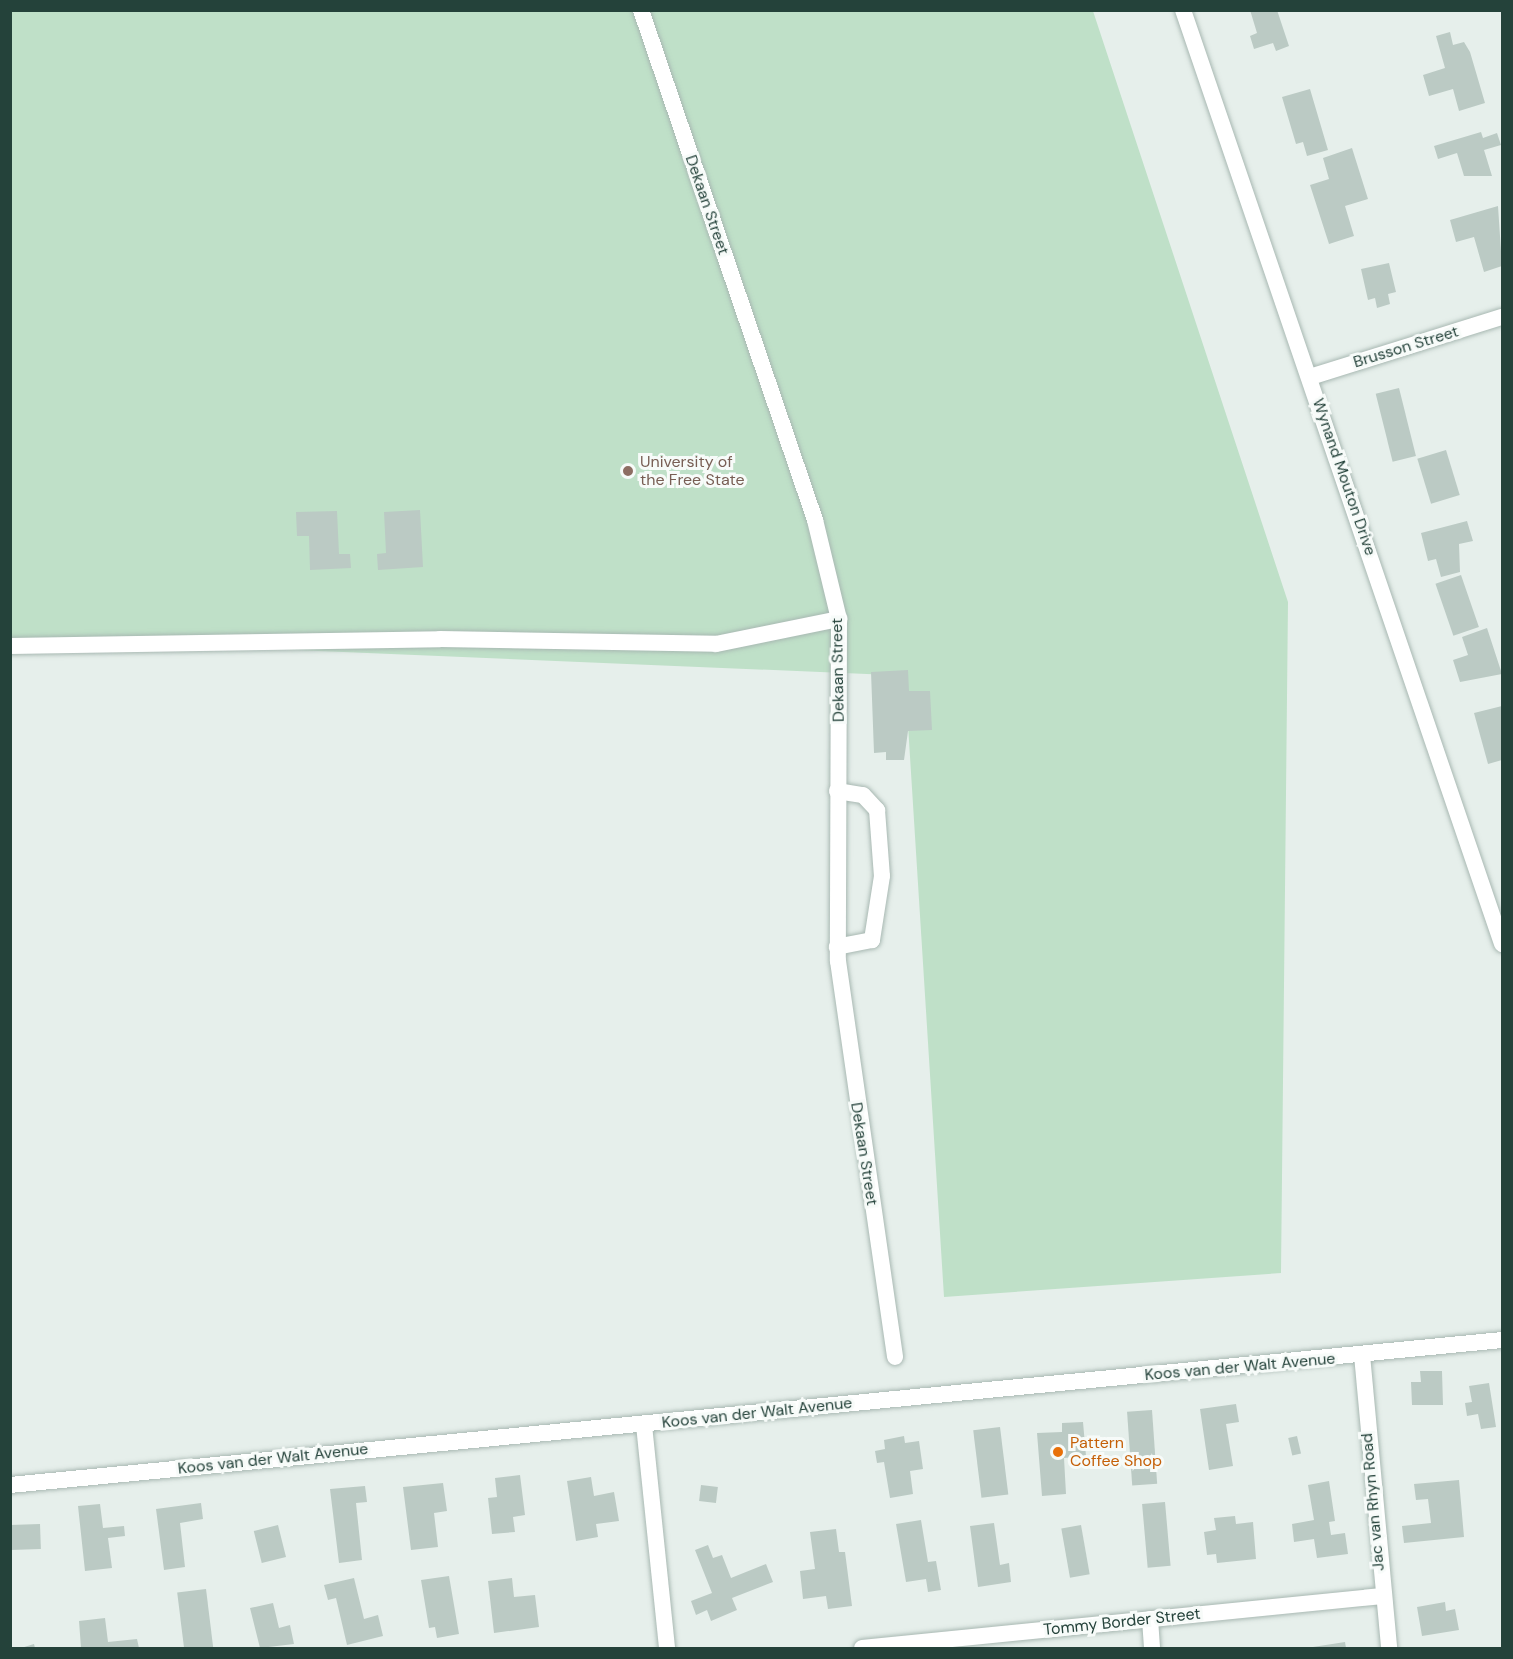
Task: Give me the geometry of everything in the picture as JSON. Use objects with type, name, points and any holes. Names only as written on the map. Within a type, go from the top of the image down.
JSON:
[{"type":"street","name":"Dekaan Street","points":[[641,10],[815,520],[839,619],[837,947],[895,1357]]},
{"type":"street","name":"Wynand Mouton Drive","points":[[1183,10],[1503,944]]},
{"type":"street","name":"Brusson Street","points":[[1310,377],[1503,317]]},
{"type":"street","points":[[10,646],[440,639],[716,644],[839,619]]},
{"type":"street","points":[[837,792],[863,795],[877,810],[882,876],[872,940],[837,947]]},
{"type":"street","name":"Koos van der Walt Avenue","points":[[10,1485],[1503,1340]]},
{"type":"street","name":"Jac van Rhyn Road","points":[[1362,1355],[1382,1596],[1389,1648]]},
{"type":"street","points":[[644,1425],[667,1648]]},
{"type":"street","name":"Tommy Border Street","points":[[862,1648],[909,1646],[1150,1618],[1382,1596]]},
{"type":"street","points":[[1150,1618],[1152,1648]]},
{"type":"green space","points":[[11,11],[1093,11],[1288,602],[1281,1273],[944,1297],[908,725],[890,675],[11,638]]},
{"type":"building","points":[[1250,10],[1277,10],[1289,46],[1276,51],[1273,43],[1254,49],[1250,36],[1257,33]]},
{"type":"building","points":[[1450,32],[1453,45],[1464,42],[1470,52],[1485,103],[1459,111],[1453,89],[1429,96],[1423,75],[1445,68],[1436,36]]},
{"type":"building","points":[[1310,89],[1328,150],[1307,156],[1303,142],[1296,144],[1282,97]]},
{"type":"building","points":[[1481,132],[1483,138],[1497,133],[1501,145],[1484,150],[1492,176],[1464,176],[1457,153],[1438,159],[1434,146]]},
{"type":"building","points":[[1352,148],[1368,199],[1345,206],[1354,236],[1329,244],[1310,185],[1329,179],[1323,158]]},
{"type":"building","points":[[1498,206],[1502,266],[1484,272],[1474,237],[1456,242],[1450,220]]},
{"type":"building","points":[[1389,263],[1396,292],[1388,294],[1390,304],[1377,308],[1375,298],[1368,300],[1361,269]]},
{"type":"building","points":[[1399,388],[1416,456],[1393,462],[1376,394]]},
{"type":"building","points":[[1446,450],[1460,495],[1431,504],[1417,459]]},
{"type":"building","points":[[420,510],[423,567],[378,570],[377,554],[386,553],[384,512]]},
{"type":"building","points":[[337,511],[339,554],[350,554],[351,568],[310,570],[309,536],[297,536],[296,512]]},
{"type":"building","points":[[1467,521],[1473,541],[1459,544],[1460,572],[1441,577],[1436,559],[1428,561],[1421,533]]},
{"type":"building","points":[[1461,575],[1479,627],[1453,636],[1435,584]]},
{"type":"building","points":[[1487,628],[1502,674],[1460,682],[1453,660],[1468,655],[1462,637]]},
{"type":"building","points":[[908,670],[909,691],[930,691],[932,730],[908,731],[904,760],[886,760],[886,752],[874,753],[871,672]]},
{"type":"building","points":[[1502,706],[1502,760],[1488,764],[1474,713]]},
{"type":"building","points":[[1420,1371],[1442,1371],[1443,1405],[1412,1405],[1411,1382],[1421,1382]]},
{"type":"building","points":[[1489,1383],[1496,1427],[1481,1429],[1478,1414],[1467,1416],[1465,1403],[1472,1402],[1469,1386]]},
{"type":"building","points":[[1236,1404],[1239,1422],[1226,1424],[1233,1466],[1209,1470],[1200,1409]]},
{"type":"building","points":[[1152,1410],[1157,1484],[1132,1486],[1127,1412]]},
{"type":"building","points":[[1083,1422],[1086,1456],[1064,1458],[1066,1494],[1042,1496],[1037,1433],[1062,1432],[1062,1423]]},
{"type":"building","points":[[1000,1427],[1008,1494],[981,1498],[973,1430]]},
{"type":"building","points":[[904,1436],[905,1443],[919,1441],[923,1469],[910,1471],[913,1494],[890,1498],[884,1462],[877,1463],[875,1451],[885,1449],[884,1440]]},
{"type":"building","points":[[1297,1436],[1301,1454],[1292,1456],[1288,1438]]},
{"type":"building","points":[[520,1475],[525,1515],[513,1517],[515,1532],[492,1534],[488,1498],[497,1497],[495,1478]]},
{"type":"building","points":[[591,1477],[594,1496],[614,1492],[619,1521],[596,1524],[598,1537],[576,1541],[567,1481]]},
{"type":"building","points":[[1459,1480],[1464,1537],[1404,1543],[1402,1526],[1431,1523],[1428,1499],[1416,1500],[1414,1484]]},
{"type":"building","points":[[1329,1481],[1335,1521],[1329,1522],[1331,1535],[1345,1533],[1348,1554],[1317,1558],[1314,1539],[1294,1542],[1292,1524],[1314,1520],[1308,1485]]},
{"type":"building","points":[[443,1483],[447,1511],[434,1513],[438,1547],[411,1550],[403,1487]]},
{"type":"building","points":[[701,1485],[718,1487],[716,1503],[699,1501]]},
{"type":"building","points":[[365,1486],[367,1502],[356,1503],[362,1560],[339,1563],[330,1489]]},
{"type":"building","points":[[1165,1502],[1171,1566],[1148,1568],[1142,1504]]},
{"type":"building","points":[[201,1503],[203,1519],[180,1523],[185,1567],[164,1570],[156,1509]]},
{"type":"building","points":[[100,1504],[103,1528],[124,1526],[125,1536],[108,1538],[112,1568],[85,1571],[78,1506]]},
{"type":"building","points":[[1235,1516],[1236,1524],[1253,1522],[1256,1559],[1217,1563],[1216,1554],[1207,1555],[1204,1532],[1216,1530],[1214,1518]]},
{"type":"building","points":[[921,1520],[928,1562],[936,1561],[941,1590],[928,1592],[926,1579],[906,1582],[896,1524]]},
{"type":"building","points":[[994,1523],[1000,1565],[1009,1563],[1011,1582],[978,1587],[970,1526]]},
{"type":"building","points":[[40,1524],[41,1549],[11,1550],[10,1525]]},
{"type":"building","points":[[278,1525],[286,1557],[262,1563],[254,1531]]},
{"type":"building","points":[[1081,1525],[1090,1574],[1070,1578],[1061,1528]]},
{"type":"building","points":[[836,1529],[839,1552],[845,1552],[852,1606],[828,1609],[826,1596],[803,1599],[800,1571],[815,1569],[810,1532]]},
{"type":"building","points":[[708,1545],[713,1558],[722,1555],[731,1578],[766,1564],[773,1582],[732,1598],[737,1610],[711,1621],[707,1610],[696,1615],[691,1601],[712,1593],[695,1550]]},
{"type":"building","points":[[449,1576],[459,1634],[437,1638],[435,1627],[429,1628],[421,1580]]},
{"type":"building","points":[[354,1578],[364,1619],[378,1615],[383,1636],[347,1645],[336,1598],[328,1600],[324,1585]]},
{"type":"building","points":[[512,1578],[514,1597],[535,1595],[539,1627],[494,1633],[488,1581]]},
{"type":"building","points":[[206,1589],[213,1648],[184,1648],[177,1593]]},
{"type":"building","points":[[1445,1602],[1446,1611],[1455,1609],[1459,1630],[1422,1636],[1417,1607]]},
{"type":"building","points":[[273,1603],[279,1628],[290,1625],[294,1644],[260,1648],[250,1608]]},
{"type":"building","points":[[105,1618],[108,1642],[137,1639],[139,1648],[81,1648],[79,1621]]},
{"type":"building","points":[[1345,1642],[1346,1648],[1313,1648],[1313,1647]]},
{"type":"building","points":[[34,1644],[35,1648],[21,1648]]},
{"type":"place","name":"University of the Free State","points":[[628,471]]},
{"type":"place","name":"Pattern Coffee Shop","points":[[1058,1452]]}]
